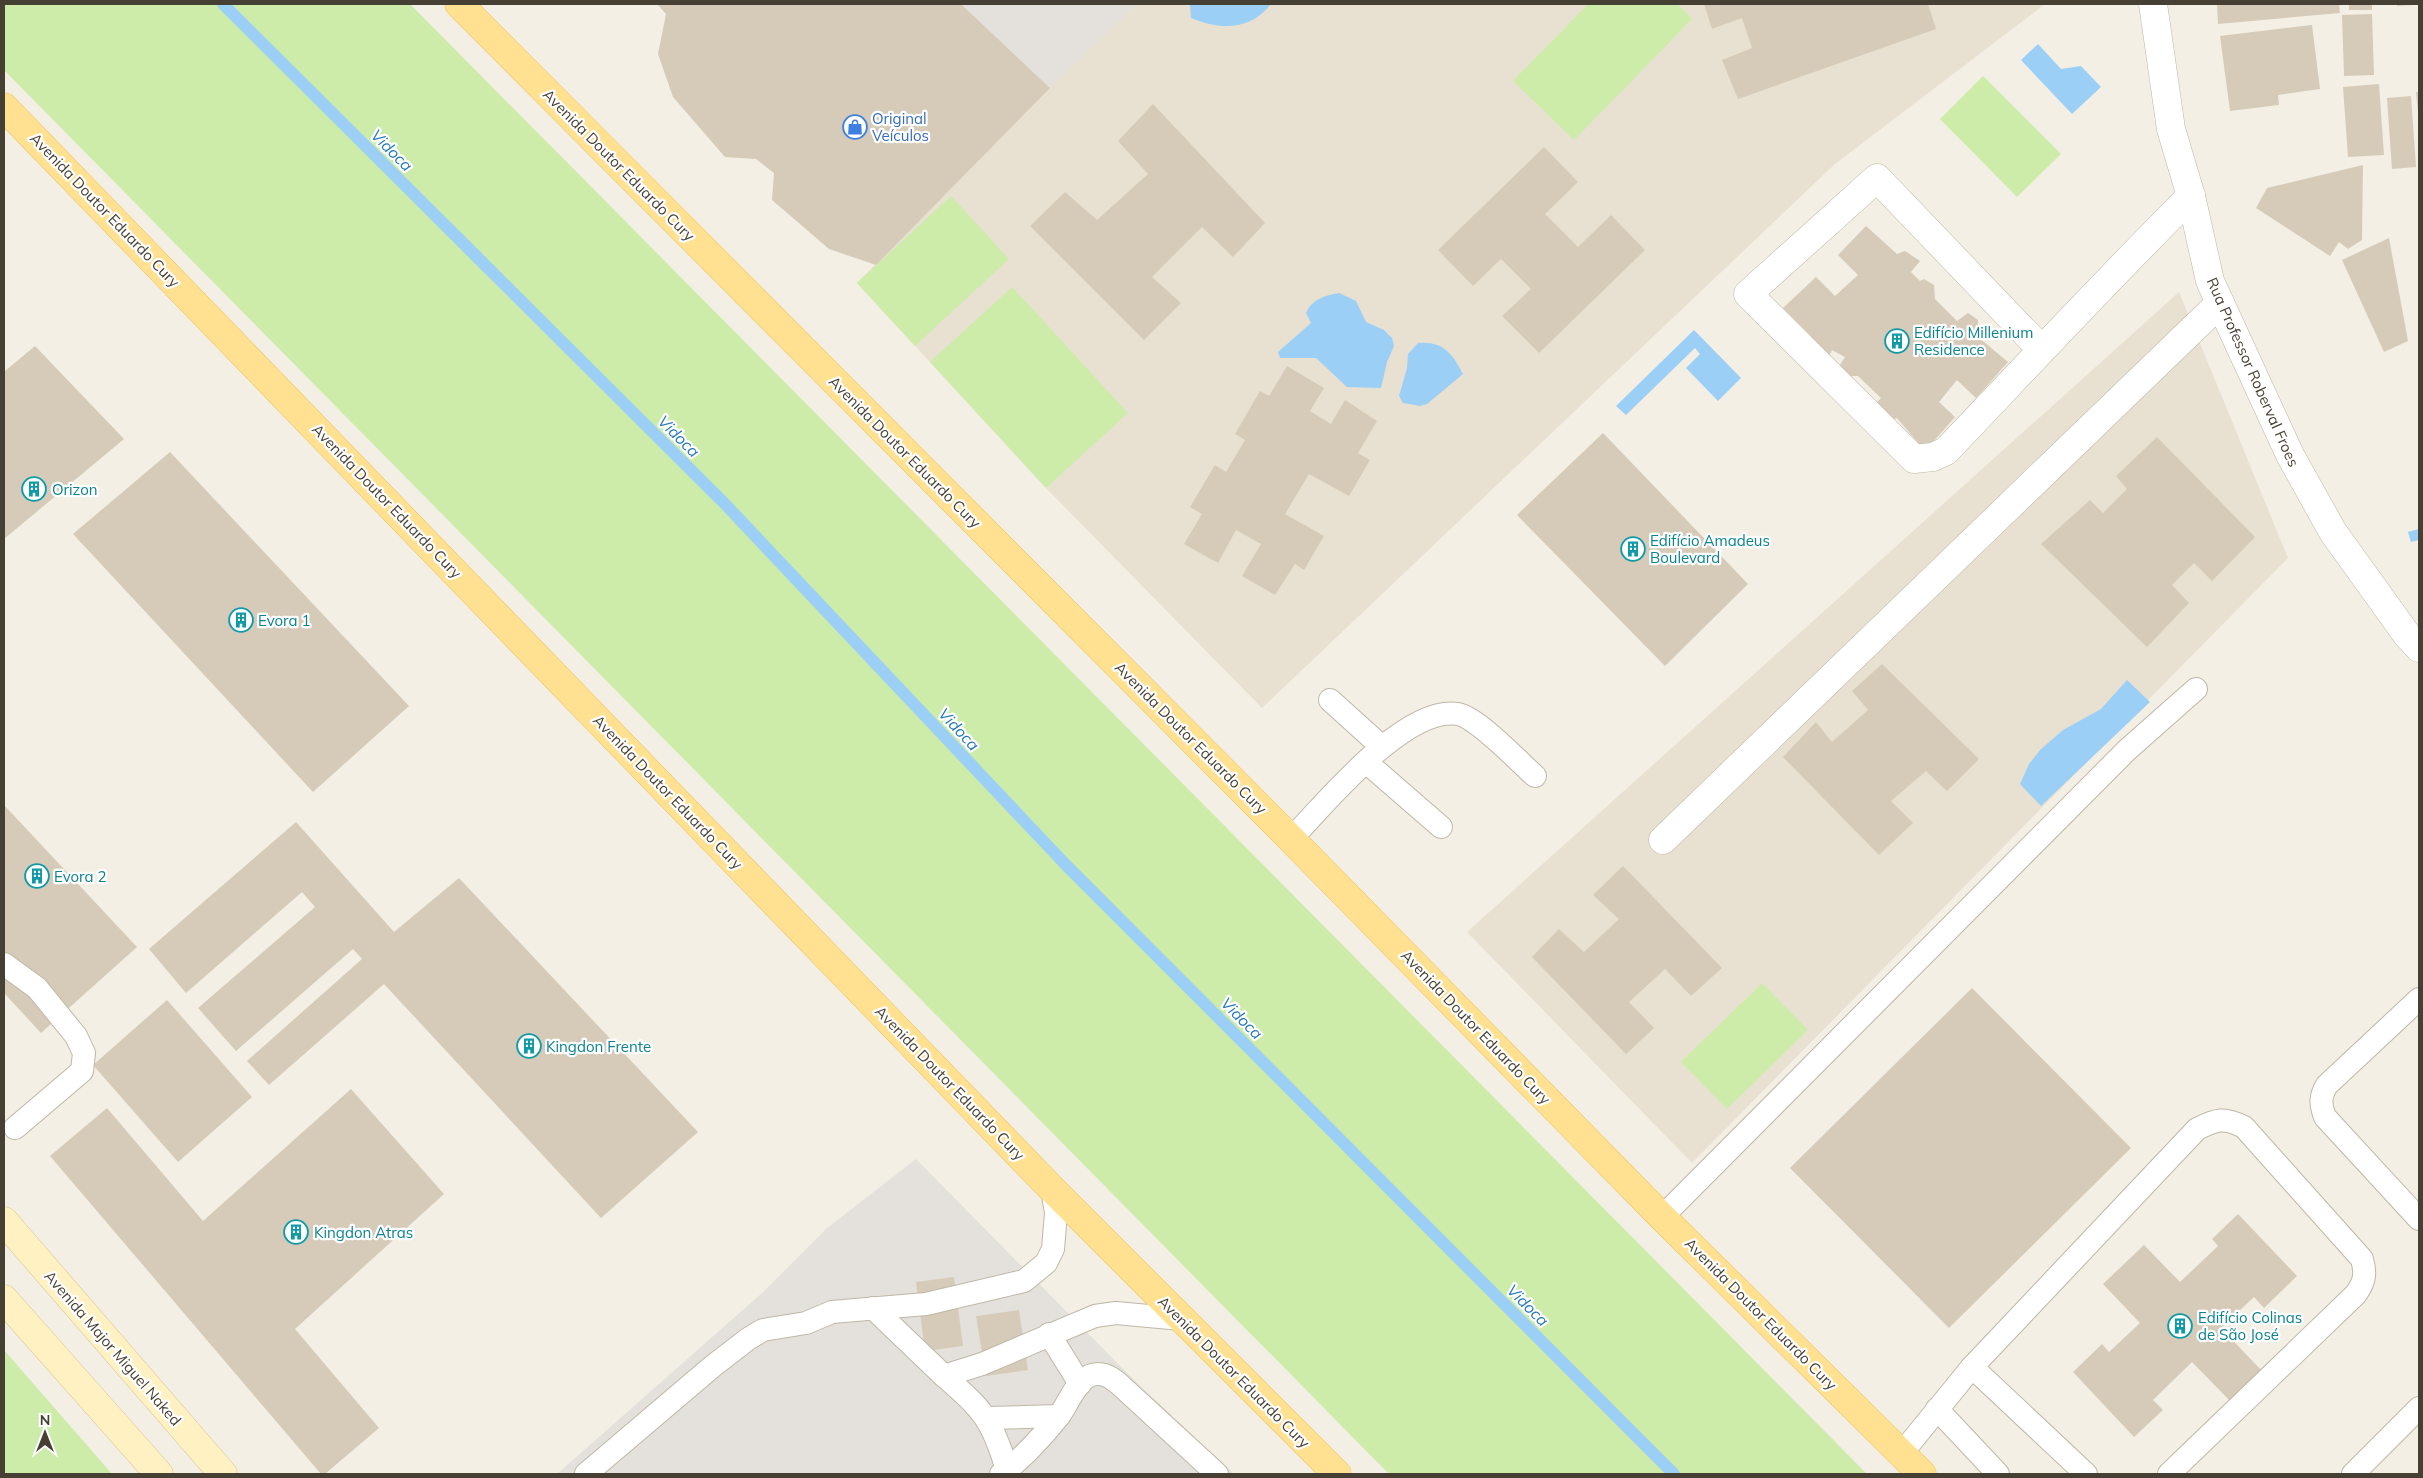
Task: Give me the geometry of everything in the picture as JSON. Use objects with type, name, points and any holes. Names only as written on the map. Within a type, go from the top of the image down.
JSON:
[{"type":"main road","name":"Avenida Doutor Eduardo Cury","points":[[459,4],[1292,839],[1662,1217],[1922,1474]]},
{"type":"main road","name":"Avenida Doutor Eduardo Cury","points":[[4,107],[1052,1189],[1336,1474]]},
{"type":"main road","name":"Avenida Major Miguel Naked","points":[[4,1221],[223,1474]]},
{"type":"main road","points":[[4,1299],[159,1474]]},
{"type":"street","name":"Rua Professor Roberval Froes","points":[[2153,4],[2171,129],[2190,196],[2210,281],[2290,455],[2333,532],[2407,635],[2419,648]]},
{"type":"street","points":[[2042,350],[1878,178],[1748,294],[1914,459],[1932,457],[1946,451],[2190,196]]},
{"type":"street","points":[[1663,840],[2220,303]]},
{"type":"lane","points":[[1662,1217],[2127,750],[2196,689]]},
{"type":"lane","points":[[1330,700],[1382,746]]},
{"type":"lane","points":[[1292,839],[1382,746],[1418,722],[1439,715],[1458,714],[1477,724],[1535,776]]},
{"type":"lane","points":[[1366,762],[1441,827]]},
{"type":"lane","points":[[4,964],[37,988],[76,1036],[84,1053],[82,1071],[16,1128]]},
{"type":"lane","points":[[2419,999],[2327,1085],[2321,1094],[2321,1106],[2325,1117],[2419,1219]]},
{"type":"lane","points":[[1902,1453],[1972,1367],[2197,1129],[2215,1120],[2230,1120],[2244,1127],[2362,1259],[2366,1273],[2356,1294],[2169,1474]]},
{"type":"lane","points":[[597,1470],[645,1423],[748,1339],[763,1330],[794,1326],[832,1312],[926,1304],[1024,1281],[1046,1263],[1053,1249],[1056,1213],[1052,1189]]},
{"type":"lane","points":[[873,1308],[988,1418],[998,1439],[1004,1472]]},
{"type":"lane","points":[[944,1376],[982,1364],[1095,1316],[1116,1313],[1181,1319]]},
{"type":"lane","points":[[1049,1334],[1080,1384]]},
{"type":"lane","points":[[1972,1367],[2086,1474]]},
{"type":"lane","points":[[1004,1472],[1059,1416],[1080,1384],[1088,1376],[1098,1374],[1107,1375],[1118,1382],[1218,1474]]},
{"type":"lane","points":[[2353,1474],[2419,1408]]},
{"type":"lane","points":[[1938,1409],[1998,1474]]},
{"type":"lane","points":[[988,1418],[1059,1416]]},
{"type":"shaded area","points":[[961,4],[1137,4],[1050,88]]},
{"type":"shaded area","points":[[1137,4],[2045,4],[1835,164],[1262,708],[1046,488],[857,283],[1049,88]]},
{"type":"shaded area","points":[[2179,292],[2288,558],[1692,1163],[1467,932]]},
{"type":"shaded area","points":[[916,1159],[1133,1379],[1234,1474],[557,1474],[762,1293],[826,1229]]},
{"type":"green space","points":[[4,4],[410,4],[1867,1474],[1389,1474],[4,70]]},
{"type":"green space","points":[[1588,4],[1677,4],[1692,19],[1574,140],[1513,81]]},
{"type":"green space","points":[[1983,76],[2061,154],[2017,197],[1940,119]]},
{"type":"green space","points":[[951,196],[1009,259],[915,346],[857,283]]},
{"type":"green space","points":[[1012,287],[1128,413],[1046,488],[930,362]]},
{"type":"green space","points":[[1762,983],[1808,1030],[1727,1109],[1681,1062]]},
{"type":"green space","points":[[4,1350],[112,1474],[4,1474]]},
{"type":"water","points":[[1190,4],[1271,4],[1254,19],[1234,26],[1224,26],[1213,25],[1191,18]]},
{"type":"water","points":[[2038,44],[2061,69],[2081,66],[2101,87],[2072,114],[2021,60]]},
{"type":"water","points":[[1339,293],[1356,301],[1366,322],[1384,330],[1392,338],[1394,346],[1387,362],[1381,388],[1347,387],[1316,358],[1280,358],[1278,352],[1311,323],[1306,313],[1308,308],[1315,301]]},
{"type":"water","points":[[1694,330],[1741,378],[1718,401],[1686,368],[1700,354],[1695,348],[1626,415],[1616,406]]},
{"type":"water","points":[[1418,343],[1434,344],[1446,350],[1451,354],[1463,374],[1427,404],[1420,406],[1403,403],[1399,396],[1407,368],[1408,354]]},
{"type":"water","points":[[2419,529],[2419,540],[2411,542],[2408,532]]},
{"type":"water","points":[[2127,680],[2150,702],[2041,806],[2020,784],[2029,764],[2041,749],[2063,730],[2101,709]]},
{"type":"building","name":"Original Veículos","points":[[657,4],[961,4],[1050,88],[876,265],[829,249],[772,200],[774,173],[756,159],[725,157],[673,97],[658,54],[666,14]]},
{"type":"building","points":[[1704,4],[1928,4],[1936,29],[1738,99],[1722,60],[1752,48],[1742,18],[1712,29]]},
{"type":"building","points":[[2217,4],[2339,4],[2340,13],[2218,24]]},
{"type":"building","points":[[2349,4],[2372,4],[2372,10],[2349,10]]},
{"type":"building","points":[[2397,4],[2413,4],[2413,5],[2397,6]]},
{"type":"building","points":[[2372,14],[2374,75],[2344,76],[2342,15]]},
{"type":"building","points":[[2312,25],[2320,89],[2278,95],[2279,105],[2230,111],[2220,36]]},
{"type":"building","points":[[2379,84],[2384,155],[2348,157],[2343,87]]},
{"type":"building","points":[[2416,92],[2419,92],[2419,112],[2418,112]]},
{"type":"building","points":[[2411,96],[2416,167],[2392,169],[2387,98]]},
{"type":"building","points":[[1153,104],[1265,223],[1233,257],[1202,227],[1152,277],[1181,303],[1144,340],[1030,226],[1065,192],[1097,220],[1148,174],[1118,141]]},
{"type":"building","points":[[1544,147],[1578,182],[1545,214],[1578,247],[1611,215],[1645,250],[1539,353],[1502,316],[1531,289],[1501,259],[1473,286],[1438,250]]},
{"type":"building","points":[[2363,165],[2362,240],[2348,249],[2339,242],[2330,256],[2256,208],[2267,188]]},
{"type":"building","name":"Edifício Millenium Residence","points":[[1866,226],[1897,254],[1905,251],[1920,261],[1911,272],[1920,281],[1924,279],[1934,285],[1935,299],[1957,321],[1968,313],[1978,320],[1978,337],[2008,362],[1976,398],[1957,380],[1939,402],[1955,417],[1925,451],[1897,418],[1884,423],[1868,411],[1881,398],[1858,376],[1847,376],[1838,368],[1845,357],[1832,350],[1828,358],[1810,346],[1811,336],[1783,308],[1816,277],[1835,296],[1858,275],[1838,255]]},
{"type":"building","points":[[2389,238],[2408,341],[2384,352],[2342,260]]},
{"type":"building","name":"Orizon","points":[[35,346],[124,439],[4,539],[4,372]]},
{"type":"building","points":[[1287,366],[1324,388],[1310,411],[1331,424],[1345,400],[1377,421],[1358,453],[1370,460],[1349,496],[1309,474],[1285,514],[1324,536],[1304,570],[1295,564],[1275,595],[1242,576],[1261,544],[1236,530],[1218,563],[1184,544],[1202,514],[1190,507],[1215,465],[1226,472],[1245,440],[1235,434],[1260,391],[1269,396]]},
{"type":"building","name":"Edifício Amadeus Boulevard","points":[[1603,433],[1748,584],[1665,666],[1517,515]]},
{"type":"building","points":[[2157,437],[2255,537],[2212,581],[2194,563],[2172,585],[2189,603],[2147,647],[2041,544],[2090,500],[2103,513],[2127,489],[2116,476]]},
{"type":"building","name":"Evora 1","points":[[170,452],[409,706],[313,792],[73,534]]},
{"type":"building","points":[[1882,664],[1979,759],[1947,791],[1926,771],[1891,801],[1913,823],[1879,855],[1783,757],[1816,722],[1832,742],[1868,710],[1852,691]]},
{"type":"building","name":"Evora 2","points":[[4,805],[137,947],[41,1033],[4,993]]},
{"type":"building","name":"Kingdon Frente","points":[[296,822],[394,932],[459,878],[698,1132],[601,1218],[384,984],[269,1085],[247,1061],[362,959],[353,949],[236,1051],[198,1008],[315,907],[302,892],[186,993],[149,949]]},
{"type":"building","points":[[1623,866],[1722,968],[1691,996],[1665,969],[1629,1002],[1654,1028],[1626,1054],[1532,957],[1559,929],[1584,952],[1619,919],[1593,895]]},
{"type":"building","points":[[1972,988],[2131,1148],[1949,1328],[1790,1168]]},
{"type":"building","points":[[167,1000],[252,1097],[178,1162],[93,1065]]},
{"type":"building","name":"Kingdon Atras","points":[[351,1089],[444,1194],[295,1329],[379,1428],[325,1474],[321,1474],[50,1156],[107,1108],[203,1221]]},
{"type":"building","name":"Edifício Colinas de São José","points":[[2238,1214],[2297,1276],[2264,1308],[2254,1297],[2221,1328],[2261,1370],[2230,1401],[2192,1362],[2153,1400],[2163,1410],[2134,1437],[2073,1372],[2102,1344],[2109,1352],[2140,1323],[2103,1284],[2144,1245],[2180,1282],[2218,1246],[2212,1239]]},
{"type":"building","points":[[954,1277],[963,1346],[925,1351],[916,1282]]},
{"type":"building","points":[[1019,1310],[1028,1370],[986,1376],[976,1316]]},
{"type":"waterway","name":"Vidoca","points":[[223,4],[725,504],[1065,864],[1674,1474]]},
{"type":"place","name":"Original Veículos","points":[[855,127]]},
{"type":"place","name":"Edifício Millenium Residence","points":[[1897,341]]},
{"type":"place","name":"Orizon","points":[[34,489]]},
{"type":"place","name":"Edifício Amadeus Boulevard","points":[[1633,549]]},
{"type":"place","name":"Evora 1","points":[[241,620]]},
{"type":"place","name":"Evora 2","points":[[37,876]]},
{"type":"place","name":"Kingdon Frente","points":[[529,1046]]},
{"type":"place","name":"Kingdon Atras","points":[[296,1232]]},
{"type":"place","name":"Edifício Colinas de São José","points":[[2180,1326]]}]
